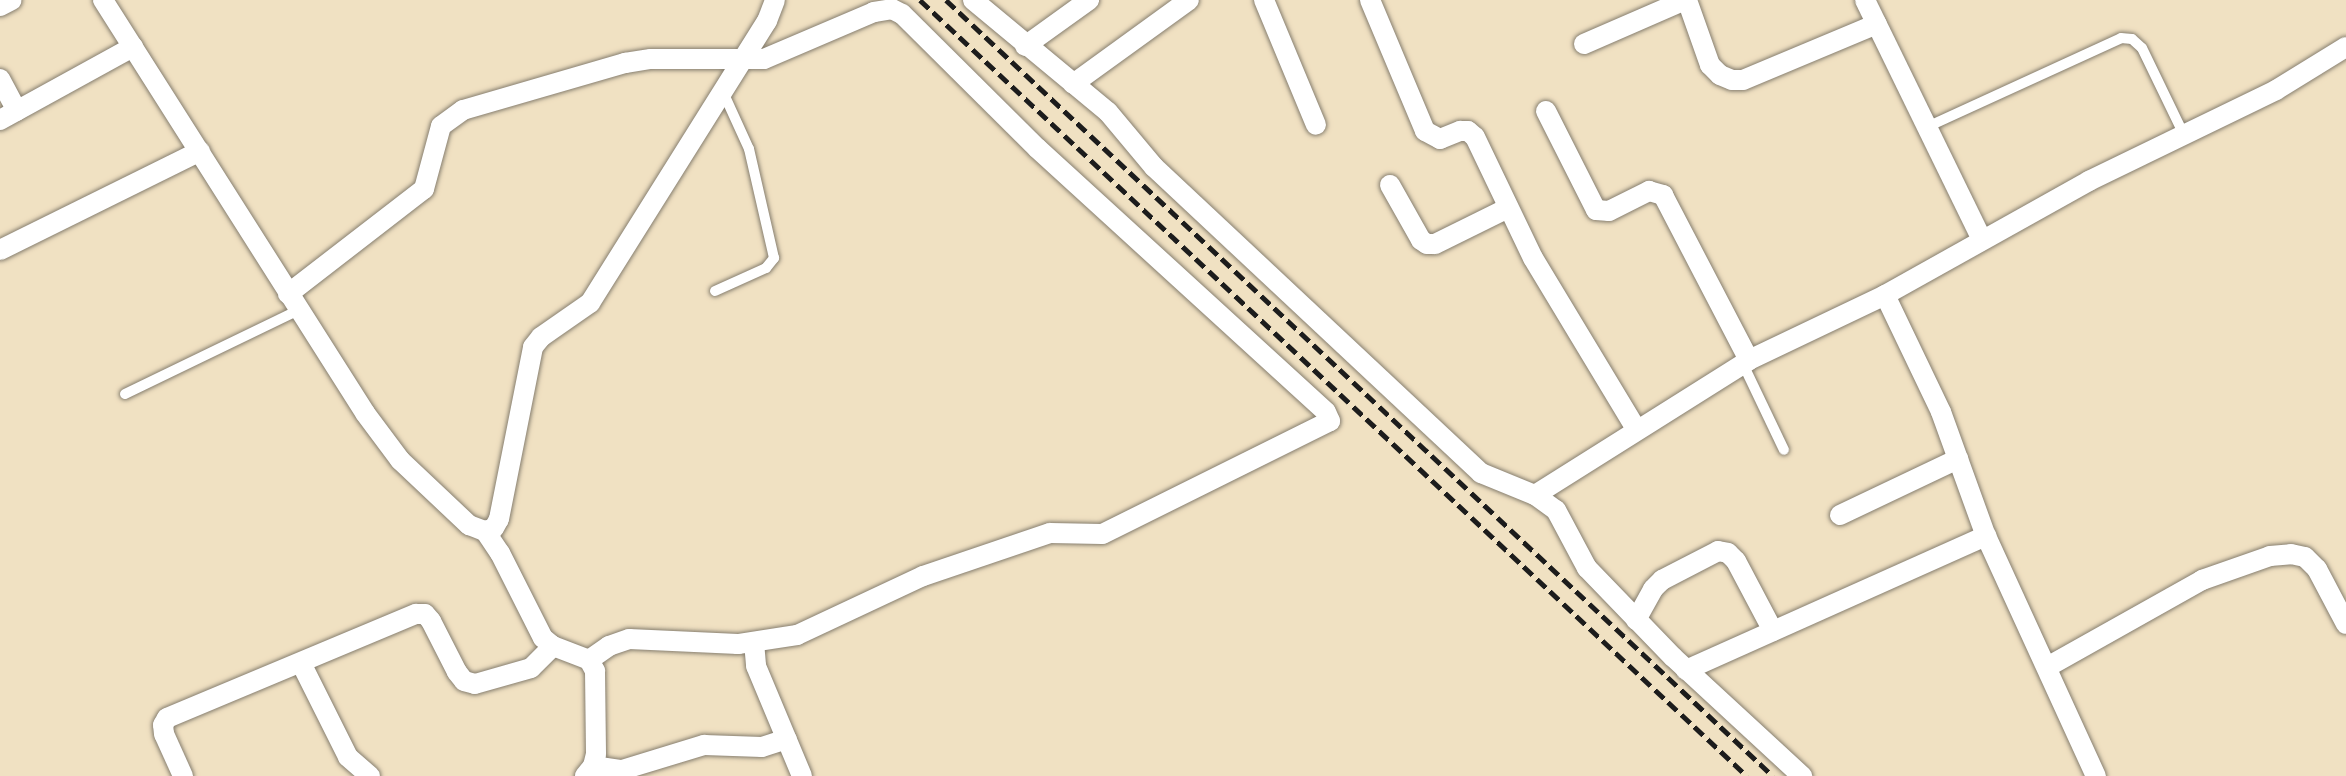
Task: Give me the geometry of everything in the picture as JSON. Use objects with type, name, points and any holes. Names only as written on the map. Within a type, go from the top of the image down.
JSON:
[{"type":"street","points":[[0,6],[12,0]]},
{"type":"street","points":[[103,0],[293,302],[400,460],[469,525],[485,531],[500,553],[543,638],[553,646],[589,660],[595,671],[589,771],[623,773],[704,745],[762,747],[787,739]]},
{"type":"street","points":[[485,531],[494,528],[499,519],[533,347],[541,337],[590,303],[743,61],[767,21],[775,0]]},
{"type":"street","points":[[973,0],[1108,112],[1154,167],[1481,473],[1535,495],[1556,510],[1579,559],[1686,670],[1802,776]]},
{"type":"street","points":[[1025,46],[1089,0]]},
{"type":"street","points":[[1073,84],[1189,0]]},
{"type":"street","points":[[1264,0],[1316,125]]},
{"type":"street","points":[[1370,0],[1425,131],[1440,139],[1460,131],[1468,131],[1475,137],[1533,258],[1636,429]]},
{"type":"street","points":[[1584,44],[1686,0],[1710,65],[1720,75],[1743,80],[1877,24]]},
{"type":"street","points":[[1865,0],[1981,238]]},
{"type":"street","points":[[293,302],[424,189],[441,126],[463,110],[625,63],[651,59],[743,61],[776,56],[885,8],[902,14],[1037,148],[1190,285],[1326,412],[1330,421],[1322,428],[1102,534],[1050,533],[923,576],[797,635],[754,642],[629,639],[609,646],[589,660]]},
{"type":"street","points":[[0,79],[9,116],[133,47]]},
{"type":"street","points":[[1535,495],[1746,362],[1885,295],[1981,238],[2276,90],[2346,47]]},
{"type":"street","points":[[1546,111],[1596,210],[1609,211],[1649,191],[1663,195],[1746,362]]},
{"type":"street","points":[[0,250],[200,151]]},
{"type":"street","points":[[1390,185],[1421,240],[1427,244],[1435,244],[1508,208]]},
{"type":"street","points":[[1885,295],[1941,412],[1986,536],[2049,666],[2096,776]]},
{"type":"street","points":[[1840,515],[1958,459]]},
{"type":"street","points":[[1686,670],[1986,536]]},
{"type":"street","points":[[1636,620],[1662,580],[1718,551],[1728,553],[1736,561],[1773,631]]},
{"type":"street","points":[[2049,666],[2202,580],[2270,556],[2291,554],[2305,557],[2317,569],[2346,624]]},
{"type":"street","points":[[183,776],[164,734],[163,725],[167,718],[416,614],[425,614],[431,621],[457,672],[464,681],[475,684],[521,673],[553,646]]},
{"type":"street","points":[[754,642],[756,666],[802,776]]},
{"type":"street","points":[[301,663],[348,757],[370,776]]},
{"type":"lane","points":[[1927,127],[2121,38],[2132,39],[2142,48],[2184,135]]},
{"type":"lane","points":[[715,291],[766,268],[774,258],[749,149],[723,92]]},
{"type":"lane","points":[[125,394],[293,302]]},
{"type":"lane","points":[[1746,362],[1784,450]]},
{"type":"railway","points":[[920,0],[1747,776]]},
{"type":"railway","points":[[946,0],[1773,776]]}]
